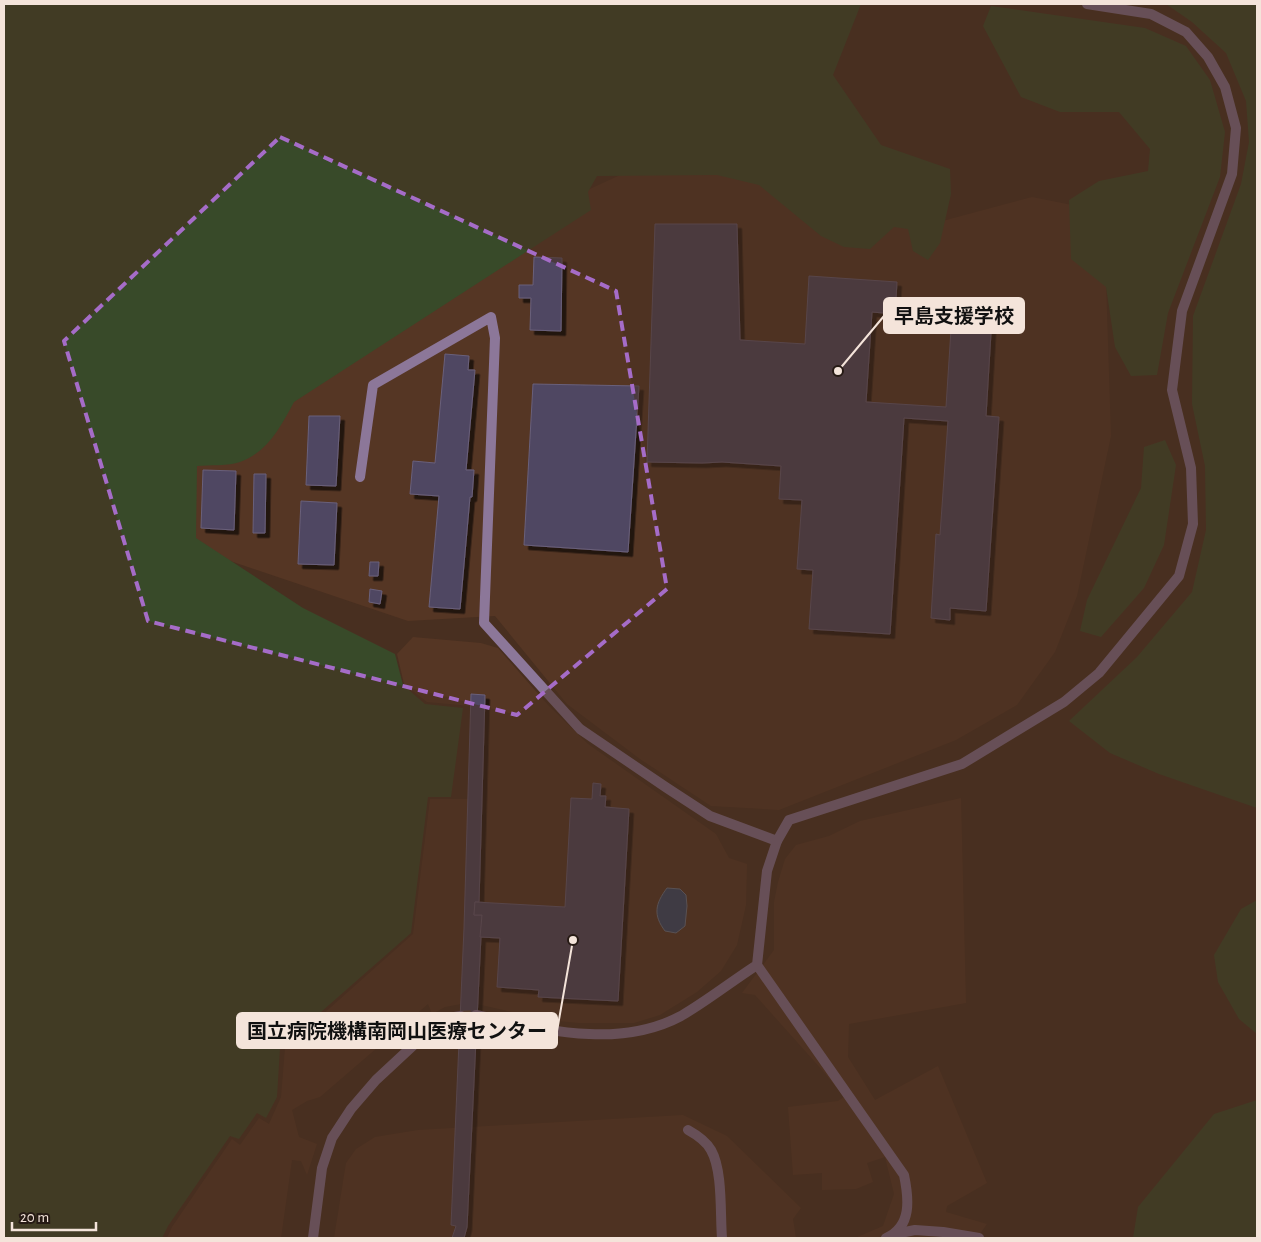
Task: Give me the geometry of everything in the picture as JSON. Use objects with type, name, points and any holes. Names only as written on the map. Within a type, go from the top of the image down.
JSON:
[{"type":"street","points":[[891,1236],[907,1215],[909,1196],[904,1175],[757,965],[767,870],[777,841],[789,820],[962,764],[1064,702],[1099,673],[1179,576],[1193,524],[1191,468],[1172,390],[1182,311],[1232,174],[1236,128],[1225,88],[1208,57],[1186,32],[1151,14],[1087,4]]},
{"type":"street","points":[[360,477],[373,385],[491,317],[495,338],[484,623],[580,729],[710,816],[777,841]]},
{"type":"street","points":[[476,1015],[570,1033],[600,1035],[629,1033],[652,1028],[681,1016],[757,965]]},
{"type":"street","points":[[313,1238],[322,1168],[332,1138],[351,1109],[376,1080],[433,1027],[448,1018],[461,1016]]},
{"type":"street","points":[[688,1130],[698,1136],[711,1150],[718,1168],[722,1238]]},
{"type":"street","points":[[891,1236],[915,1230],[952,1233],[979,1238]]},
{"type":"highlighted area","points":[[280,137],[616,291],[667,589],[517,715],[148,621],[64,341]]},
{"type":"shaded area","points":[[653,160],[774,181],[924,226],[1032,197],[1087,208],[1105,250],[1111,436],[1077,596],[1055,652],[1017,705],[956,740],[779,810],[711,806],[640,759],[567,704],[495,616],[408,621],[180,544],[182,459],[446,255]]},
{"type":"shaded area","points":[[413,637],[481,643],[498,648],[548,705],[588,744],[716,834],[729,858],[747,864],[746,905],[737,945],[721,971],[697,992],[660,1015],[634,1023],[579,1023],[547,1020],[477,1004],[445,1007],[432,1014],[428,1004],[320,1097],[307,1101],[292,1110],[299,1137],[317,1144],[307,1175],[301,1161],[292,1160],[281,1238],[167,1238],[172,1227],[232,1139],[240,1145],[259,1118],[269,1124],[281,1097],[285,1048],[413,934],[430,799],[468,799],[471,706],[427,702],[404,684],[397,654]]},
{"type":"shaded area","points":[[961,798],[966,1003],[849,1024],[848,1057],[875,1100],[938,1066],[987,1183],[947,1206],[946,1212],[987,1224],[977,1238],[855,1238],[883,1226],[894,1194],[885,1157],[867,1163],[873,1182],[856,1189],[822,1190],[822,1173],[793,1175],[788,1107],[838,1101],[844,1097],[755,995],[742,993],[774,950],[774,902],[778,882],[785,859],[796,845],[829,836],[860,821]]},
{"type":"shaded area","points":[[683,1115],[727,1136],[801,1208],[793,1219],[796,1238],[334,1238],[346,1163],[356,1149],[375,1137],[418,1130]]},
{"type":"green space","points":[[4,4],[861,4],[833,75],[881,145],[950,169],[951,194],[940,243],[928,260],[913,251],[908,229],[894,227],[870,249],[844,247],[821,236],[759,185],[717,175],[597,176],[588,192],[591,210],[294,402],[273,437],[250,458],[225,465],[197,466],[196,538],[303,608],[395,654],[403,685],[425,704],[463,708],[451,797],[428,797],[411,933],[280,1048],[277,1097],[266,1118],[257,1113],[239,1139],[230,1136],[168,1226],[162,1238],[4,1238]]},
{"type":"green space","points":[[1166,4],[1257,4],[1257,808],[1159,774],[1110,753],[1069,721],[1137,657],[1192,592],[1206,530],[1205,466],[1192,404],[1193,316],[1241,184],[1249,142],[1246,101],[1226,53],[1192,22]]},
{"type":"green space","points":[[991,6],[1145,28],[1186,46],[1210,80],[1225,132],[1220,177],[1168,313],[1157,375],[1131,376],[1115,347],[1106,287],[1071,259],[1069,200],[1099,181],[1148,171],[1150,149],[1119,112],[1060,112],[1021,97],[983,26]]},
{"type":"green space","points":[[1165,440],[1176,465],[1164,545],[1144,588],[1101,637],[1080,631],[1087,600],[1141,488],[1144,447]]},
{"type":"green space","points":[[1257,900],[1257,1034],[1239,1019],[1218,982],[1214,955],[1241,909]]},
{"type":"green space","points":[[1257,1100],[1257,1238],[1133,1238],[1138,1207],[1214,1114]]},
{"type":"water","points":[[667,888],[680,889],[686,895],[685,926],[676,933],[665,931],[657,915],[658,904]]},
{"type":"building","points":[[655,224],[737,224],[740,340],[805,344],[809,276],[897,282],[895,314],[872,312],[866,402],[946,407],[952,314],[992,316],[986,416],[999,417],[986,611],[950,608],[950,620],[931,618],[936,534],[940,535],[948,421],[904,418],[890,634],[809,629],[813,570],[797,569],[802,500],[779,499],[781,466],[722,462],[647,462]]},
{"type":"building","points":[[534,257],[562,258],[561,331],[530,330],[531,298],[519,298],[519,285],[533,285]]},
{"type":"building","points":[[445,354],[469,356],[468,370],[475,370],[466,470],[474,470],[460,609],[429,607],[439,496],[410,494],[413,461],[435,463]]},
{"type":"building","points":[[533,384],[639,386],[628,552],[524,545]]},
{"type":"building","points":[[309,416],[340,416],[336,486],[306,485]]},
{"type":"building","points":[[203,470],[236,471],[234,530],[201,528]]},
{"type":"building","points":[[254,474],[266,474],[265,533],[253,533]]},
{"type":"building","points":[[301,501],[337,503],[334,565],[298,564]]},
{"type":"building","points":[[370,562],[379,562],[378,576],[369,576]]},
{"type":"building","points":[[370,589],[382,591],[380,604],[369,602]]},
{"type":"building","points":[[471,694],[485,695],[479,902],[475,902],[474,915],[482,915],[467,1227],[464,1238],[452,1238],[456,1226],[451,1225],[464,928]]},
{"type":"building","points":[[593,783],[601,784],[600,796],[606,796],[605,807],[629,809],[618,1001],[538,997],[539,990],[497,987],[500,938],[480,937],[482,915],[474,915],[475,902],[565,907],[571,798],[592,799]]},
{"type":"tunnel","points":[[461,1016],[476,1015]]},
{"type":"place","name":"早島支援学校","points":[[838,371]]},
{"type":"place","name":"国立病院機構南岡山医療センター","points":[[573,940]]}]
